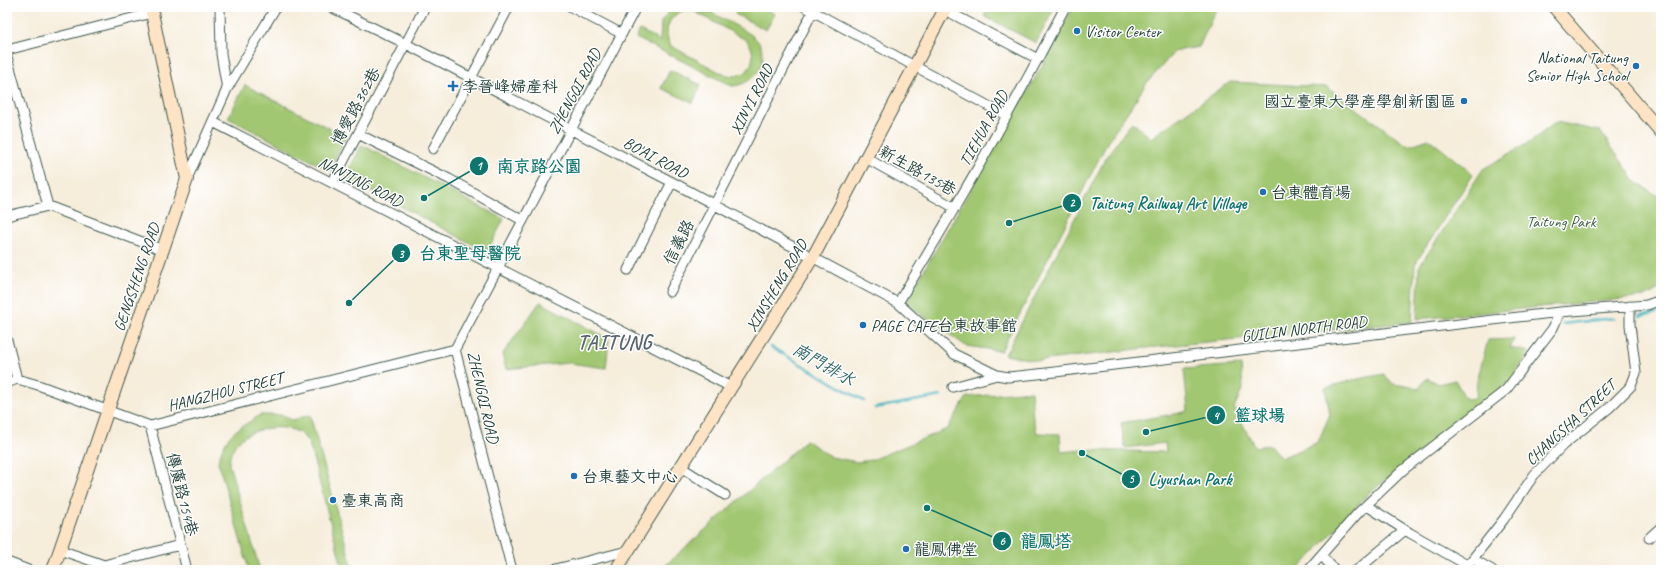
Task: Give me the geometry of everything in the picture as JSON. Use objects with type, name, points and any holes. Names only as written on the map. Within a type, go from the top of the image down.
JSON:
[{"type":"street","points":[[220,7],[221,54],[227,90]]},
{"type":"street","name":"GENGSHENG ROAD","points":[[53,570],[187,179],[227,90],[276,7]]},
{"type":"street","name":"BO'AI ROAD","points":[[331,7],[571,129],[898,303],[954,354]]},
{"type":"street","name":"博愛路362巷","points":[[332,183],[425,7]]},
{"type":"street","points":[[433,149],[509,7]]},
{"type":"street","points":[[571,7],[622,34]]},
{"type":"street","name":"ZHENGQI ROAD","points":[[512,570],[455,349],[497,267],[636,7]]},
{"type":"street","name":"TIEHUA ROAD","points":[[898,303],[955,208],[1007,116],[1065,7]]},
{"type":"street","points":[[1554,7],[1661,132]]},
{"type":"street","points":[[811,8],[1007,116]]},
{"type":"street","name":"XINYI ROAD","points":[[714,205],[811,8]]},
{"type":"street","points":[[945,8],[1038,59]]},
{"type":"street","name":"XINSHENG ROAD","points":[[616,570],[680,466],[813,257],[945,8]]},
{"type":"street","points":[[7,50],[153,10],[187,179]]},
{"type":"street","points":[[7,57],[48,206]]},
{"type":"street","name":"NANJING ROAD","points":[[213,122],[731,387]]},
{"type":"street","points":[[358,134],[449,179],[522,220]]},
{"type":"street","name":"新生路135巷","points":[[866,158],[955,208]]},
{"type":"street","points":[[628,270],[672,182]]},
{"type":"street","name":"信義路","points":[[670,292],[714,205]]},
{"type":"street","points":[[7,216],[48,206],[163,250]]},
{"type":"street","name":"GUILIN NORTH ROAD","points":[[954,354],[997,375],[1008,377],[1560,312],[1646,305],[1661,300]]},
{"type":"street","name":"CHANGSHA STREET","points":[[1468,565],[1504,519],[1534,475],[1563,445],[1609,408],[1632,386],[1636,373],[1630,325],[1630,306]]},
{"type":"street","points":[[1308,570],[1358,513],[1403,470],[1506,390],[1553,328],[1560,312]]},
{"type":"street","points":[[7,340],[17,380]]},
{"type":"street","name":"HANGZHOU STREET","points":[[7,382],[17,380],[108,410],[150,426],[455,349]]},
{"type":"street","points":[[953,387],[997,375]]},
{"type":"street","name":"傳廣路154巷","points":[[150,426],[187,570]]},
{"type":"street","points":[[680,466],[725,495]]},
{"type":"street","points":[[1367,506],[1405,530],[1468,565],[1492,570]]},
{"type":"street","points":[[1649,538],[1661,527]]},
{"type":"street","points":[[1357,570],[1405,530]]},
{"type":"street","points":[[60,550],[105,567],[180,545]]},
{"type":"street","points":[[552,570],[627,551]]},
{"type":"street","points":[[1321,555],[1334,570]]},
{"type":"street","points":[[7,562],[28,570]]},
{"type":"green space","points":[[672,7],[699,7],[753,36],[763,52],[763,60],[760,68],[749,80],[732,86],[636,38],[640,30],[660,41],[661,22]],"holes":[[[692,10],[746,40],[751,48],[753,56],[751,65],[745,73],[733,76],[723,74],[671,46],[667,35],[667,29],[671,19],[680,12]]]},
{"type":"green space","points":[[739,7],[762,7],[775,14],[766,30],[735,14]]},
{"type":"green space","points":[[989,7],[1055,7],[1036,43],[984,16]]},
{"type":"green space","points":[[1073,7],[1217,7],[1199,47],[1175,51],[1146,84],[1107,143],[1001,351],[966,346],[905,303],[1045,61]]},
{"type":"green space","points":[[670,70],[701,85],[693,103],[661,88]]},
{"type":"green space","points":[[1230,82],[1327,87],[1408,146],[1429,139],[1473,174],[1415,264],[1412,322],[1146,348],[1039,361],[1005,355],[1106,157],[1132,122],[1151,138]]},
{"type":"green space","points":[[245,85],[346,137],[329,170],[228,118]]},
{"type":"green space","name":"Taitung Park","points":[[1556,122],[1600,131],[1636,182],[1661,198],[1661,288],[1645,297],[1417,319],[1419,267],[1483,169],[1530,142]]},
{"type":"green space","points":[[362,145],[504,219],[487,252],[345,177]]},
{"type":"green space","points":[[540,302],[609,339],[606,368],[569,363],[506,369],[502,355]]},
{"type":"green space","points":[[1514,339],[1510,348],[1529,352],[1513,379],[1368,494],[1298,570],[660,570],[806,440],[831,457],[857,462],[871,460],[947,429],[967,397],[1031,391],[1033,419],[1037,433],[1060,434],[1061,452],[1084,450],[1166,452],[1165,443],[1125,448],[1121,423],[1168,415],[1169,418],[1171,415],[1188,411],[1184,369],[1241,365],[1243,388],[1234,408],[1255,447],[1270,445],[1281,458],[1318,442],[1330,414],[1325,388],[1353,380],[1384,374],[1393,384],[1419,388],[1427,378],[1439,384],[1455,380],[1466,399],[1476,398],[1477,381],[1488,340]]},
{"type":"green space","points":[[260,415],[282,415],[292,420],[310,415],[353,570],[343,570],[309,443],[302,435],[294,430],[274,428],[264,429],[245,436],[238,442],[230,456],[229,464],[260,570],[249,570],[218,462],[228,438],[238,429]]},
{"type":"waterway","name":"南門排水","points":[[1640,316],[1657,313]]},
{"type":"waterway","name":"南門排水","points":[[1562,324],[1614,318]]},
{"type":"waterway","name":"南門排水","points":[[771,347],[864,401]]},
{"type":"waterway","name":"南門排水","points":[[875,408],[941,396]]},
{"type":"place","name":"Visitor Center","points":[[1077,31]]},
{"type":"place","name":"National Taitung Senior High School","points":[[1636,66]]},
{"type":"place","name":"李晉峰婦產科","points":[[453,86]]},
{"type":"place","name":"國立臺東大學產學創新園區","points":[[1464,101]]},
{"type":"place","name":"台東體育場","points":[[1263,192]]},
{"type":"place","name":"南京路公園","points":[[424,198]]},
{"type":"place","name":"Taitung Railway Art Village","points":[[1009,223]]},
{"type":"place","name":"台東聖母醫院","points":[[349,303]]},
{"type":"place","name":"PAGE CAFE台東故事館","points":[[863,325]]},
{"type":"place","name":"籃球場","points":[[1146,432]]},
{"type":"place","name":"Liyushan Park","points":[[1082,453]]},
{"type":"place","name":"台東藝文中心","points":[[574,476]]},
{"type":"place","name":"臺東高商","points":[[333,500]]},
{"type":"place","name":"龍鳳塔","points":[[927,508]]},
{"type":"place","name":"龍鳳佛堂","points":[[906,549]]},
{"type":"district","name":"TAITUNG","points":[[615,342]]}]
